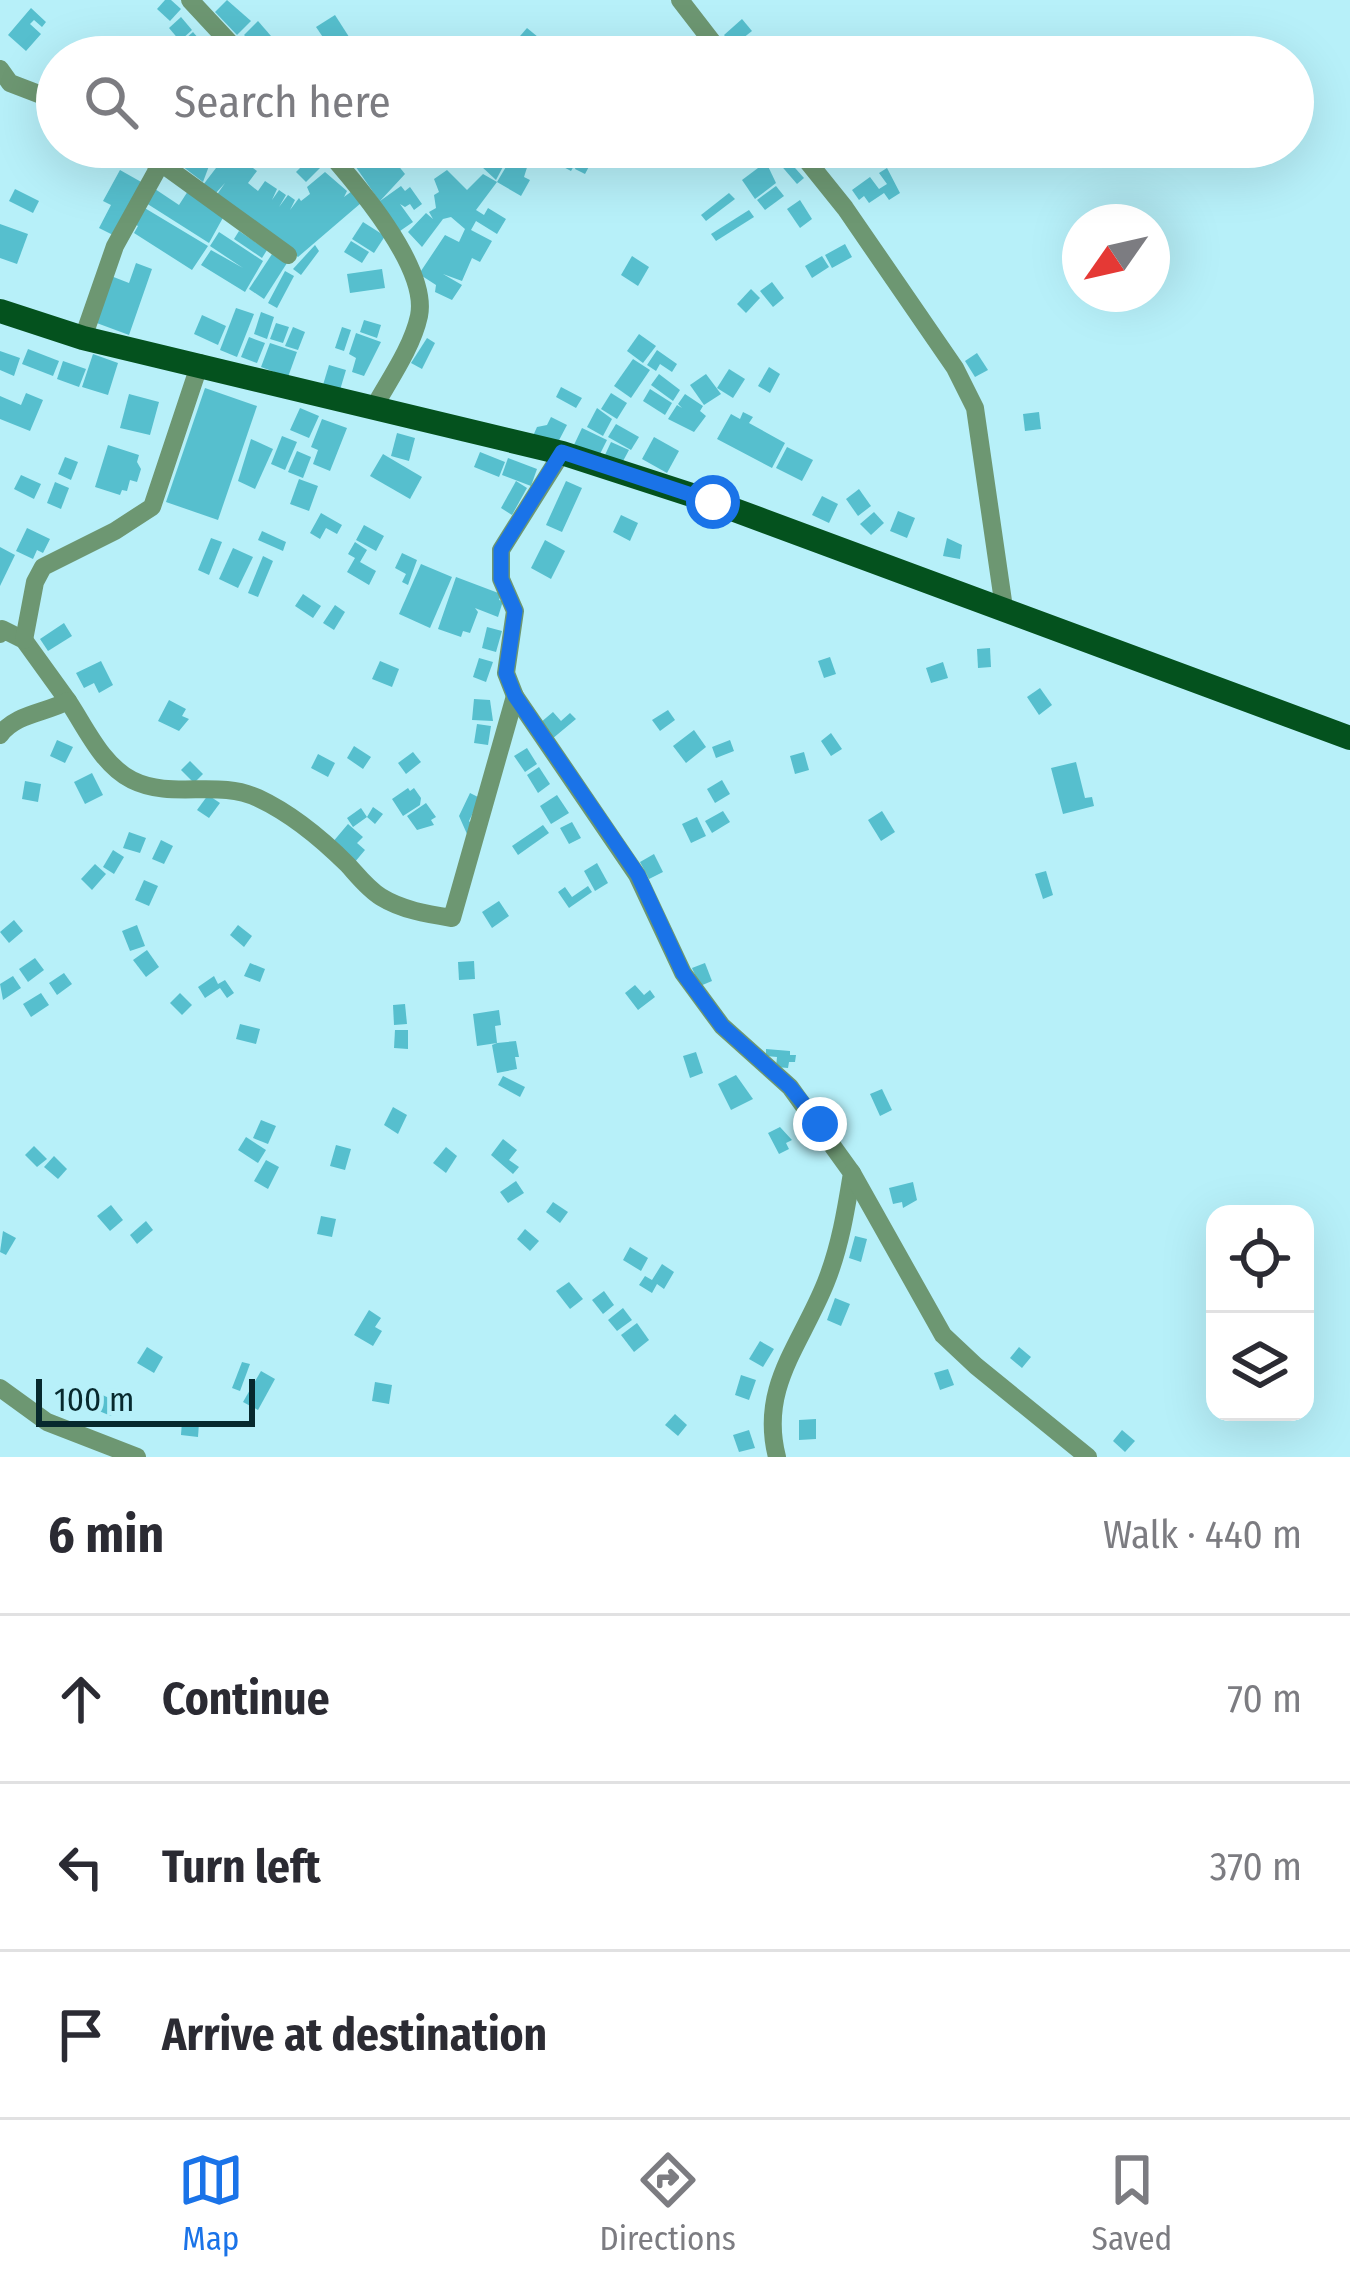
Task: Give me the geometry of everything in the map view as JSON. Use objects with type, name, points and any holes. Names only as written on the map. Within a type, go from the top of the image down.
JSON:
[{"type":"main road","points":[[0,311],[82,338],[562,452],[713,502],[1350,738]]},
{"type":"street","points":[[190,0],[223,36]]},
{"type":"street","points":[[680,0],[708,36]]},
{"type":"street","points":[[3,79],[36,92]]},
{"type":"street","points":[[82,338],[115,246],[155,168]]},
{"type":"street","points":[[171,168],[288,255]]},
{"type":"street","points":[[342,168],[384,218],[415,284],[421,310],[374,409]]},
{"type":"street","points":[[812,168],[955,368],[976,408],[1004,608]]},
{"type":"street","points":[[24,640],[35,582],[43,567],[152,507],[200,363]]},
{"type":"street","points":[[562,452],[501,550],[501,579],[515,611],[506,673],[515,696],[638,875],[683,973],[722,1026],[790,1087],[852,1173],[944,1334],[1088,1457]]},
{"type":"street","points":[[0,634],[2,629],[24,640],[107,761],[129,778],[156,789],[224,788],[252,795],[307,831],[375,894],[399,907],[452,918],[515,696]]},
{"type":"street","points":[[0,735],[10,721],[48,712],[68,701]]},
{"type":"street","points":[[777,1457],[769,1426],[773,1393],[827,1280],[844,1225],[852,1173]]},
{"type":"street","points":[[0,1388],[47,1422],[137,1457]]},
{"type":"building","points":[[165,0],[181,9],[170,21],[157,9]]},
{"type":"building","points":[[227,0],[251,21],[237,35],[215,12]]},
{"type":"building","points":[[31,8],[46,22],[42,27],[34,20],[30,24],[41,34],[26,51],[8,35]]},
{"type":"building","points":[[335,15],[348,36],[322,36],[316,27]]},
{"type":"building","points":[[181,17],[192,30],[176,36],[169,28]]},
{"type":"building","points":[[742,19],[752,31],[746,36],[724,35]]},
{"type":"building","points":[[258,21],[271,36],[245,36]]},
{"type":"building","points":[[185,168],[208,168],[203,182]]},
{"type":"building","points":[[216,168],[253,168],[257,171],[248,183],[258,191],[265,181],[277,189],[272,200],[279,190],[286,195],[279,207],[288,195],[295,200],[290,210],[299,198],[310,194],[307,187],[325,172],[347,191],[344,197],[352,191],[361,203],[298,257],[216,196],[225,183],[215,194],[203,185]]},
{"type":"building","points":[[300,168],[320,168],[306,182],[296,172]]},
{"type":"building","points":[[357,168],[400,168],[405,174],[380,201],[401,186],[405,191],[410,187],[422,204],[414,210],[410,204],[400,204],[413,222],[400,231]]},
{"type":"building","points":[[483,168],[502,168],[496,180]]},
{"type":"building","points":[[505,168],[527,168],[524,177],[530,180],[521,196],[497,182]]},
{"type":"building","points":[[758,168],[769,168],[776,183],[755,199],[742,180]]},
{"type":"building","points":[[783,168],[795,168],[804,178],[797,184]]},
{"type":"building","points":[[887,168],[900,193],[889,200],[884,193],[869,203],[864,196],[859,200],[852,190],[870,177],[879,189],[887,184],[879,173]]},
{"type":"building","points":[[120,170],[143,183],[115,236],[99,228],[111,205],[103,201]]},
{"type":"building","points":[[447,170],[467,190],[483,174],[497,182],[476,210],[484,215],[488,208],[506,219],[497,234],[476,221],[471,230],[492,241],[480,262],[472,258],[462,281],[443,274],[462,285],[452,300],[435,292],[436,285],[419,274],[445,235],[459,242],[465,229],[451,217],[443,219],[422,247],[408,232],[426,213],[433,219],[429,212],[436,208],[434,195],[439,192],[434,179]]},
{"type":"building","points":[[776,186],[784,196],[765,210],[757,200]]},
{"type":"building","points":[[15,189],[39,201],[33,213],[9,201]]},
{"type":"building","points":[[155,189],[179,205],[188,191],[225,214],[209,243],[146,203]]},
{"type":"building","points":[[729,193],[735,199],[706,221],[701,215]]},
{"type":"building","points":[[800,200],[812,219],[800,228],[787,209]]},
{"type":"building","points":[[143,207],[208,246],[192,270],[134,233],[138,226],[133,223]]},
{"type":"building","points":[[749,210],[754,217],[716,241],[711,234]]},
{"type":"building","points":[[363,222],[385,236],[374,253],[352,239]]},
{"type":"building","points":[[0,224],[28,234],[17,264],[0,258]]},
{"type":"building","points":[[239,231],[267,250],[262,258],[234,239]]},
{"type":"building","points":[[219,232],[263,261],[245,292],[201,265],[211,250],[243,268],[210,246]]},
{"type":"building","points":[[351,241],[369,252],[362,263],[344,252]]},
{"type":"building","points":[[845,244],[852,257],[832,268],[825,255]]},
{"type":"building","points":[[315,245],[319,251],[301,275],[293,269]]},
{"type":"building","points":[[272,254],[287,263],[264,299],[249,289]]},
{"type":"building","points":[[632,256],[649,267],[638,286],[621,275]]},
{"type":"building","points":[[822,256],[829,267],[812,278],[805,266]]},
{"type":"building","points":[[136,263],[152,269],[129,335],[94,322],[111,276],[129,283]]},
{"type":"building","points":[[382,269],[385,288],[350,293],[347,274]]},
{"type":"building","points":[[285,271],[294,276],[277,308],[268,303]]},
{"type":"building","points":[[772,282],[784,298],[773,307],[760,291]]},
{"type":"building","points":[[751,289],[760,298],[746,313],[737,304]]},
{"type":"building","points":[[236,308],[254,314],[237,357],[220,350]]},
{"type":"building","points":[[261,312],[274,317],[267,339],[254,334]]},
{"type":"building","points":[[202,315],[226,326],[218,345],[194,334]]},
{"type":"building","points":[[364,320],[381,325],[377,338],[360,332]]},
{"type":"building","points":[[276,323],[289,327],[283,343],[270,339]]},
{"type":"building","points":[[293,327],[305,332],[298,350],[285,346]]},
{"type":"building","points":[[342,327],[351,330],[344,351],[335,348]]},
{"type":"building","points":[[356,333],[381,342],[364,376],[352,372],[356,358],[349,354]]},
{"type":"building","points":[[639,334],[656,346],[643,363],[627,351]]},
{"type":"building","points":[[249,337],[265,343],[257,363],[241,357]]},
{"type":"building","points":[[427,338],[435,343],[422,369],[411,363]]},
{"type":"building","points":[[270,343],[297,352],[288,377],[261,367]]},
{"type":"building","points":[[28,349],[59,361],[53,376],[22,364]]},
{"type":"building","points":[[657,350],[677,364],[672,372],[660,364],[656,371],[647,365]]},
{"type":"building","points":[[0,351],[20,358],[14,376],[0,370]]},
{"type":"building","points":[[977,353],[988,370],[975,377],[965,361]]},
{"type":"building","points":[[93,354],[118,363],[108,395],[82,387]]},
{"type":"building","points":[[633,359],[650,370],[631,398],[614,386]]},
{"type":"building","points":[[63,361],[86,369],[79,387],[57,379]]},
{"type":"building","points":[[329,365],[346,370],[340,390],[323,385]]},
{"type":"building","points":[[769,367],[780,374],[770,393],[758,386]]},
{"type":"building","points":[[729,369],[745,379],[733,398],[717,388]]},
{"type":"building","points":[[659,374],[680,390],[673,401],[651,385]]},
{"type":"building","points":[[706,374],[721,394],[704,405],[690,385]]},
{"type":"building","points":[[561,387],[582,398],[576,408],[556,397]]},
{"type":"building","points":[[205,388],[257,406],[218,520],[166,502]]},
{"type":"building","points":[[650,389],[672,403],[665,415],[643,401]]},
{"type":"building","points":[[26,393],[43,400],[30,431],[0,419],[0,396],[21,405]]},
{"type":"building","points":[[611,393],[627,403],[617,419],[601,409]]},
{"type":"building","points":[[129,394],[159,402],[150,435],[120,428]]},
{"type":"building","points":[[685,394],[703,406],[700,411],[706,416],[694,432],[668,419],[677,405],[682,408],[678,404]]},
{"type":"building","points":[[300,408],[319,416],[309,438],[290,430]]},
{"type":"building","points":[[597,408],[612,419],[603,436],[587,427]]},
{"type":"building","points":[[743,412],[753,417],[749,423],[785,443],[772,468],[717,439],[731,414],[740,419]]},
{"type":"building","points":[[1039,412],[1041,429],[1025,431],[1023,414]]},
{"type":"building","points":[[551,417],[567,425],[556,446],[533,436]]},
{"type":"building","points":[[322,419],[347,428],[330,471],[313,464],[318,450],[311,447]]},
{"type":"building","points":[[616,424],[639,437],[631,450],[608,437]]},
{"type":"building","points":[[582,428],[607,440],[600,454],[573,447]]},
{"type":"building","points":[[397,433],[415,438],[409,461],[391,456]]},
{"type":"building","points":[[282,436],[297,442],[285,470],[271,464]]},
{"type":"building","points":[[654,437],[679,451],[667,473],[642,459]]},
{"type":"building","points":[[251,439],[273,449],[255,489],[238,481]]},
{"type":"building","points":[[611,442],[629,450],[622,463],[605,455]]},
{"type":"building","points":[[108,445],[139,455],[137,482],[130,480],[127,491],[120,495],[95,487]]},
{"type":"building","points":[[787,447],[813,460],[802,481],[776,468]]},
{"type":"building","points":[[297,451],[311,457],[303,478],[288,472]]},
{"type":"building","points":[[480,452],[505,462],[499,477],[474,467]]},
{"type":"building","points":[[383,454],[422,477],[410,499],[370,476]]},
{"type":"building","points":[[65,457],[78,462],[71,480],[58,474]]},
{"type":"building","points":[[508,458],[537,469],[531,486],[502,475]]},
{"type":"building","points":[[21,475],[41,484],[34,499],[14,489]]},
{"type":"building","points":[[299,479],[318,486],[309,511],[290,504]]},
{"type":"building","points":[[516,481],[527,488],[512,515],[501,508]]},
{"type":"building","points":[[566,481],[582,488],[562,532],[546,525]]},
{"type":"building","points":[[55,482],[69,488],[61,509],[47,503]]},
{"type":"building","points":[[859,489],[871,506],[858,516],[846,499]]},
{"type":"building","points":[[822,496],[838,504],[829,523],[812,515]]},
{"type":"building","points":[[898,511],[915,518],[907,538],[890,531]]},
{"type":"building","points":[[874,512],[884,523],[871,535],[860,524]]},
{"type":"building","points":[[321,513],[342,525],[337,534],[326,528],[320,539],[310,533]]},
{"type":"building","points":[[621,515],[638,523],[630,541],[613,532]]},
{"type":"building","points":[[364,525],[384,536],[376,551],[356,540]]},
{"type":"building","points":[[27,528],[50,539],[43,553],[37,550],[33,559],[16,551]]},
{"type":"building","points":[[262,531],[286,542],[283,551],[258,540]]},
{"type":"building","points":[[211,538],[222,542],[209,575],[198,570]]},
{"type":"building","points":[[947,538],[962,545],[960,559],[943,556]]},
{"type":"building","points":[[545,540],[565,551],[551,579],[531,568]]},
{"type":"building","points":[[355,542],[367,550],[360,562],[376,571],[369,585],[347,572],[355,558],[348,554]]},
{"type":"building","points":[[0,547],[15,555],[0,586]]},
{"type":"building","points":[[233,548],[253,557],[238,588],[219,579]]},
{"type":"building","points":[[402,553],[417,560],[408,585],[402,582],[406,574],[395,568]]},
{"type":"building","points":[[263,556],[273,561],[258,597],[248,593]]},
{"type":"building","points":[[421,564],[452,577],[430,628],[399,614]]},
{"type":"building","points":[[456,577],[501,594],[503,601],[498,617],[475,608],[478,612],[470,633],[463,631],[461,637],[438,629]]},
{"type":"building","points":[[303,594],[321,606],[313,618],[295,606]]},
{"type":"building","points":[[335,605],[345,612],[334,630],[323,623]]},
{"type":"building","points":[[64,623],[72,636],[48,651],[40,639]]},
{"type":"building","points":[[487,627],[502,631],[496,652],[482,648]]},
{"type":"building","points":[[990,648],[991,667],[978,668],[977,649]]},
{"type":"building","points":[[830,657],[836,674],[824,678],[818,661]]},
{"type":"building","points":[[479,658],[493,662],[486,682],[473,677]]},
{"type":"building","points":[[101,661],[113,685],[99,693],[94,683],[84,688],[76,673]]},
{"type":"building","points":[[380,661],[399,669],[392,687],[372,679]]},
{"type":"building","points":[[943,662],[948,678],[931,683],[926,668]]},
{"type":"building","points":[[1040,688],[1052,705],[1039,715],[1027,697]]},
{"type":"building","points":[[474,699],[490,700],[493,721],[472,720]]},
{"type":"building","points":[[169,700],[186,709],[182,716],[189,719],[179,731],[158,721]]},
{"type":"building","points":[[668,710],[675,720],[660,731],[652,720]]},
{"type":"building","points":[[553,712],[561,721],[570,713],[576,719],[552,739],[540,723]]},
{"type":"building","points":[[477,724],[491,726],[488,745],[474,743]]},
{"type":"building","points":[[694,730],[706,747],[686,763],[673,746]]},
{"type":"building","points":[[831,733],[842,749],[831,756],[821,741]]},
{"type":"building","points":[[57,740],[73,747],[65,763],[50,756]]},
{"type":"building","points":[[730,740],[734,751],[716,758],[712,747]]},
{"type":"building","points":[[354,746],[371,757],[363,769],[347,758]]},
{"type":"building","points":[[527,748],[537,764],[525,772],[514,756]]},
{"type":"building","points":[[413,752],[421,762],[406,774],[398,763]]},
{"type":"building","points":[[804,752],[809,770],[795,774],[790,756]]},
{"type":"building","points":[[318,754],[335,763],[328,777],[311,768]]},
{"type":"building","points":[[190,761],[203,774],[194,783],[181,770]]},
{"type":"building","points":[[1076,762],[1085,798],[1092,797],[1094,806],[1063,814],[1051,768]]},
{"type":"building","points":[[539,767],[550,784],[538,793],[527,775]]},
{"type":"building","points":[[92,773],[103,795],[85,804],[74,782]]},
{"type":"building","points":[[722,780],[730,794],[715,803],[707,789]]},
{"type":"building","points":[[25,781],[41,784],[38,802],[22,799]]},
{"type":"building","points":[[414,788],[420,805],[403,816],[392,799]]},
{"type":"building","points":[[470,793],[480,798],[469,821],[475,828],[467,834],[459,816]]},
{"type":"building","points":[[208,795],[220,803],[209,818],[197,810]]},
{"type":"building","points":[[557,795],[569,813],[551,824],[540,806]]},
{"type":"building","points":[[426,803],[436,817],[431,820],[434,825],[417,830],[407,816]]},
{"type":"building","points":[[373,807],[383,814],[375,824],[367,817]]},
{"type":"building","points":[[361,808],[367,817],[353,827],[347,818]]},
{"type":"building","points":[[723,811],[730,822],[712,833],[705,821]]},
{"type":"building","points":[[882,811],[895,832],[881,841],[868,820]]},
{"type":"building","points":[[697,817],[706,836],[691,843],[682,824]]},
{"type":"building","points":[[572,822],[581,838],[569,844],[560,828]]},
{"type":"building","points":[[348,824],[363,837],[357,843],[365,850],[354,863],[332,843]]},
{"type":"building","points":[[543,825],[549,833],[518,855],[512,846]]},
{"type":"building","points":[[129,832],[146,838],[140,853],[123,848]]},
{"type":"building","points":[[161,840],[173,846],[164,864],[152,859]]},
{"type":"building","points":[[113,850],[124,857],[114,874],[103,867]]},
{"type":"building","points":[[654,854],[663,872],[649,879],[640,862]]},
{"type":"building","points":[[597,863],[608,883],[595,891],[584,871]]},
{"type":"building","points":[[95,864],[106,874],[92,890],[81,879]]},
{"type":"building","points":[[1046,871],[1053,895],[1043,899],[1035,874]]},
{"type":"building","points":[[144,880],[158,886],[149,906],[135,900]]},
{"type":"building","points":[[588,886],[592,892],[569,908],[558,892],[565,887],[572,897]]},
{"type":"building","points":[[499,901],[509,916],[492,928],[482,912]]},
{"type":"building","points":[[14,920],[23,931],[9,943],[0,932]]},
{"type":"building","points":[[137,925],[145,946],[130,951],[122,931]]},
{"type":"building","points":[[238,925],[252,936],[244,947],[230,935]]},
{"type":"building","points":[[147,950],[159,967],[146,977],[133,960]]},
{"type":"building","points":[[35,958],[44,970],[28,982],[19,969]]},
{"type":"building","points":[[474,961],[475,979],[459,980],[458,962]]},
{"type":"building","points":[[250,963],[265,969],[260,982],[244,976]]},
{"type":"building","points":[[705,963],[712,981],[700,986],[692,968]]},
{"type":"building","points":[[64,973],[72,984],[57,995],[49,983]]},
{"type":"building","points":[[13,976],[21,988],[3,1000],[0,984]]},
{"type":"building","points":[[214,976],[218,984],[225,980],[234,993],[227,998],[220,988],[205,998],[198,987]]},
{"type":"building","points":[[635,985],[644,995],[650,990],[655,997],[638,1010],[625,993]]},
{"type":"building","points":[[41,993],[49,1005],[31,1017],[23,1004]]},
{"type":"building","points":[[180,993],[192,1005],[182,1015],[170,1003]]},
{"type":"building","points":[[405,1004],[407,1024],[394,1025],[393,1005]]},
{"type":"building","points":[[499,1010],[497,1043],[477,1046],[473,1014]]},
{"type":"building","points":[[240,1024],[260,1029],[256,1044],[236,1039]]},
{"type":"building","points":[[395,1030],[408,1030],[408,1049],[394,1048]]},
{"type":"building","points":[[516,1041],[517,1069],[497,1073],[492,1045]]},
{"type":"building","points":[[766,1049],[790,1051],[796,1055],[795,1062],[789,1062],[788,1068],[776,1067],[777,1057],[766,1056]]},
{"type":"building","points":[[696,1052],[703,1073],[690,1078],[683,1056]]},
{"type":"building","points":[[736,1075],[753,1099],[731,1110],[718,1084]]},
{"type":"building","points":[[503,1076],[525,1087],[520,1097],[498,1085]]},
{"type":"building","points":[[882,1089],[892,1110],[880,1116],[870,1094]]},
{"type":"building","points":[[393,1107],[407,1115],[398,1134],[384,1125]]},
{"type":"building","points":[[261,1120],[276,1126],[268,1144],[253,1138]]},
{"type":"building","points":[[780,1127],[792,1140],[786,1143],[789,1149],[779,1154],[768,1133]]},
{"type":"building","points":[[246,1137],[266,1150],[258,1163],[238,1150]]},
{"type":"building","points":[[503,1139],[517,1150],[509,1160],[519,1167],[513,1174],[491,1155]]},
{"type":"building","points":[[336,1145],[351,1149],[345,1170],[330,1166]]},
{"type":"building","points":[[34,1146],[47,1159],[37,1167],[25,1155]]},
{"type":"building","points":[[446,1147],[457,1156],[446,1173],[433,1163]]},
{"type":"building","points":[[54,1156],[67,1169],[58,1179],[44,1167]]},
{"type":"building","points":[[266,1160],[279,1167],[268,1189],[254,1181]]},
{"type":"building","points":[[516,1181],[524,1193],[508,1203],[500,1192]]},
{"type":"building","points":[[913,1182],[917,1200],[903,1208],[902,1202],[893,1204],[889,1188]]},
{"type":"building","points":[[553,1202],[568,1212],[560,1223],[546,1212]]},
{"type":"building","points":[[111,1205],[123,1220],[110,1231],[97,1216]]},
{"type":"building","points":[[321,1216],[336,1219],[332,1237],[317,1234]]},
{"type":"building","points":[[146,1221],[153,1230],[137,1244],[130,1235]]},
{"type":"building","points":[[525,1229],[539,1241],[530,1251],[517,1239]]},
{"type":"building","points":[[3,1231],[16,1238],[6,1255],[0,1252]]},
{"type":"building","points":[[855,1236],[867,1239],[861,1262],[849,1258]]},
{"type":"building","points":[[630,1247],[648,1258],[641,1271],[623,1260]]},
{"type":"building","points":[[662,1264],[674,1272],[664,1289],[657,1284],[652,1293],[639,1285],[645,1276],[652,1280]]},
{"type":"building","points":[[569,1282],[583,1299],[570,1309],[556,1291]]},
{"type":"building","points":[[604,1291],[614,1305],[603,1314],[592,1300]]},
{"type":"building","points":[[835,1298],[850,1304],[841,1326],[827,1320]]},
{"type":"building","points":[[623,1308],[632,1320],[617,1331],[608,1320]]},
{"type":"building","points":[[369,1310],[381,1318],[375,1327],[382,1331],[373,1346],[354,1335]]},
{"type":"building","points":[[637,1323],[649,1340],[634,1352],[621,1335]]},
{"type":"building","points":[[760,1341],[774,1349],[763,1367],[749,1359]]},
{"type":"building","points":[[147,1347],[163,1357],[154,1373],[137,1363]]},
{"type":"building","points":[[1019,1347],[1031,1357],[1022,1368],[1010,1358]]},
{"type":"building","points":[[242,1362],[250,1364],[240,1391],[232,1388]]},
{"type":"building","points":[[948,1369],[954,1385],[940,1390],[934,1373]]},
{"type":"building","points":[[261,1371],[275,1379],[258,1410],[243,1402]]},
{"type":"building","points":[[741,1375],[756,1380],[749,1400],[735,1395]]},
{"type":"building","points":[[375,1382],[392,1385],[389,1404],[372,1401]]},
{"type":"building","points":[[98,1393],[118,1402],[111,1416],[92,1408]]},
{"type":"building","points":[[675,1414],[687,1425],[678,1436],[665,1425]]},
{"type":"building","points":[[816,1419],[816,1439],[799,1440],[799,1420]]},
{"type":"building","points":[[182,1421],[199,1423],[198,1437],[181,1435]]},
{"type":"building","points":[[749,1430],[755,1448],[739,1452],[733,1435]]},
{"type":"building","points":[[1122,1430],[1135,1441],[1125,1452],[1113,1441]]},
{"type":"route","points":[[713,502],[562,452],[501,550],[501,579],[515,611],[506,673],[515,696],[638,875],[683,973],[722,1026],[790,1087],[820,1124]]}]
